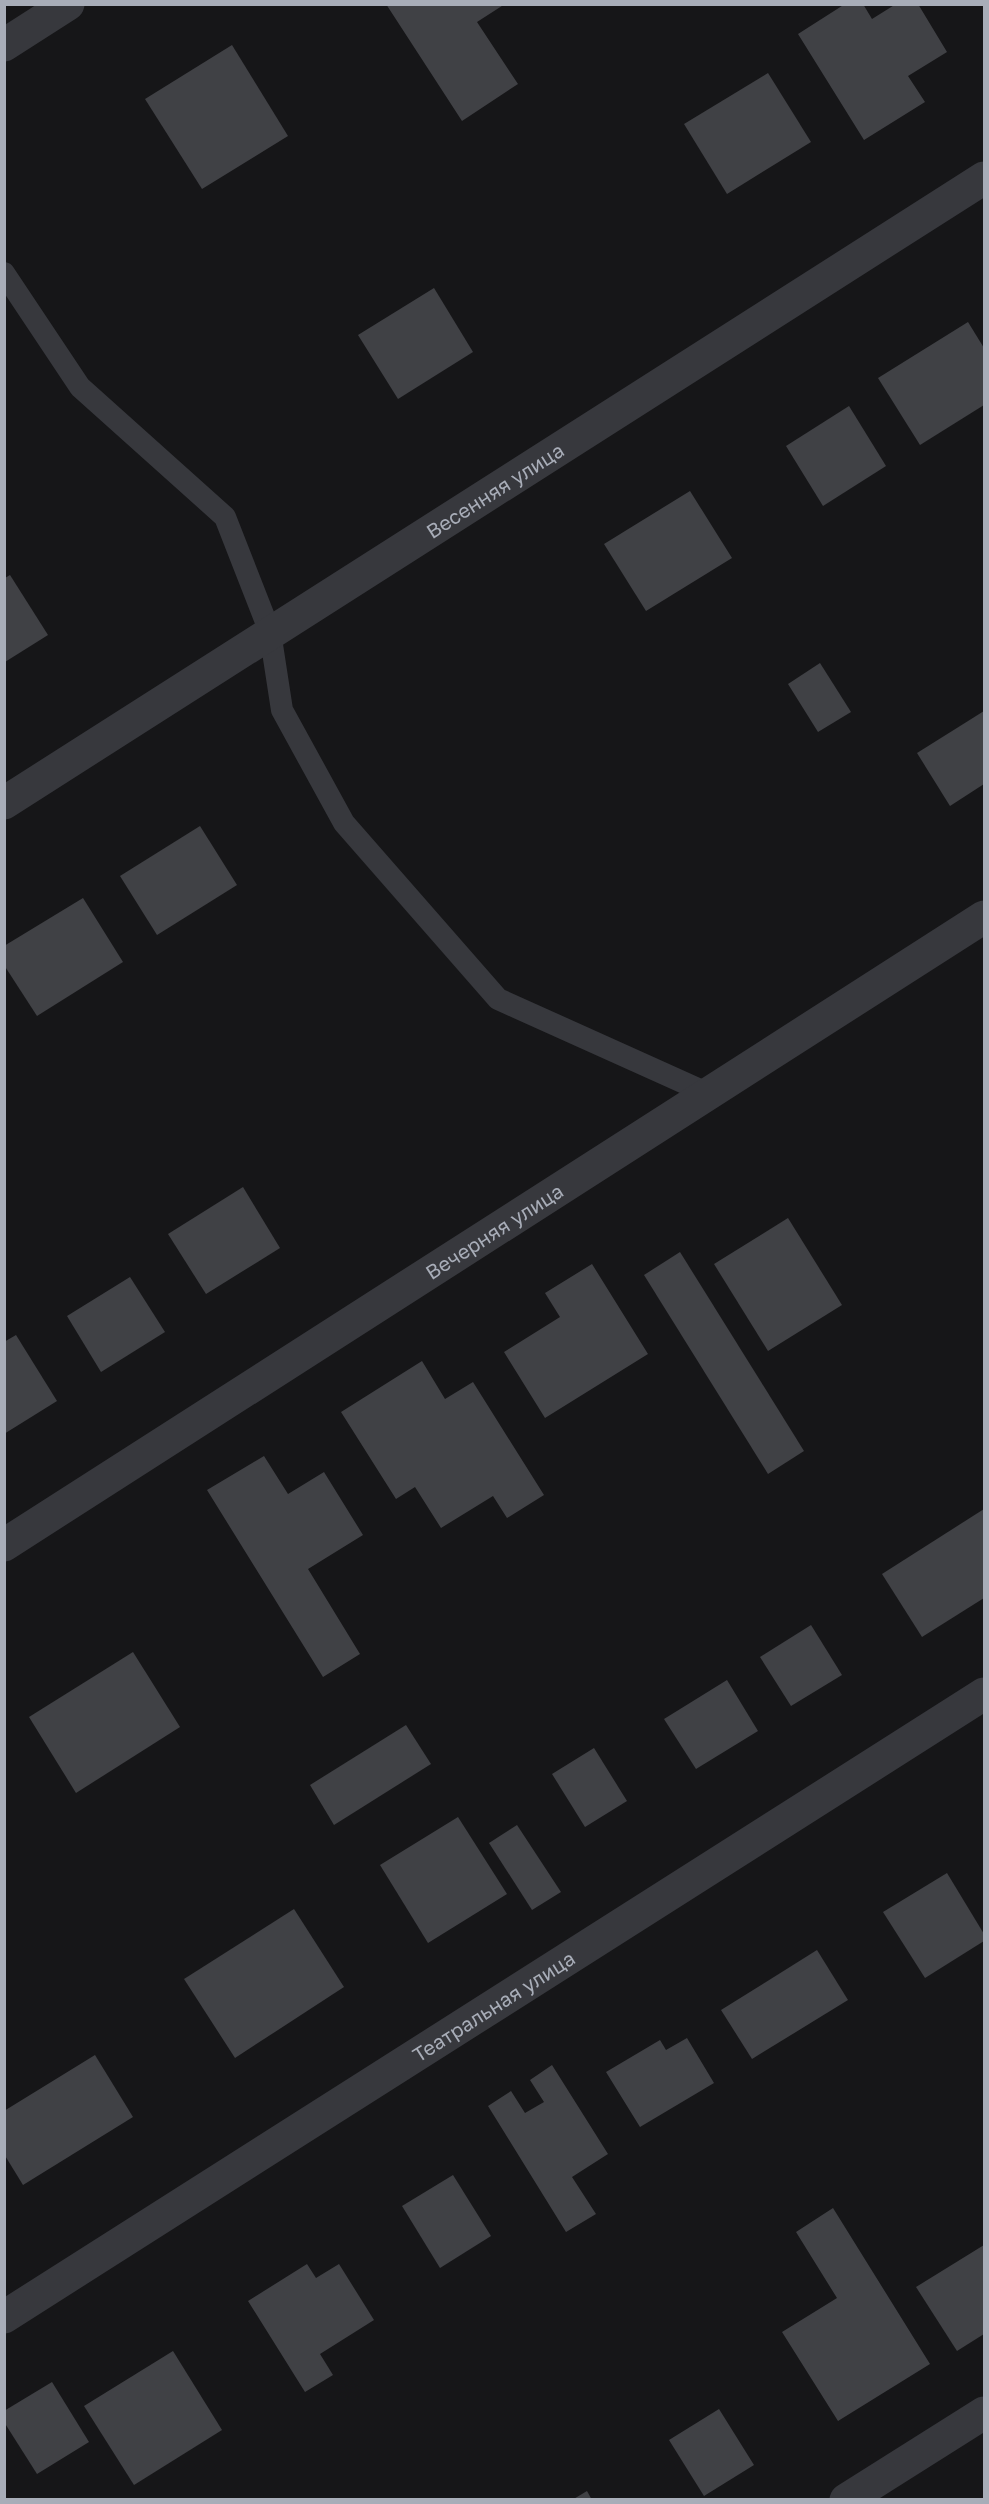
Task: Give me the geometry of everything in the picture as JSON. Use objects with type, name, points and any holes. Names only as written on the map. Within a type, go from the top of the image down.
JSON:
[{"type":"street","points":[[4,45],[68,4]]},
{"type":"street","name":"Весенняя улица","points":[[4,803],[984,178]]},
{"type":"street","name":"Вечерняя улица","points":[[4,1545],[984,917]]},
{"type":"street","name":"Театральная улица","points":[[4,2317],[984,1694]]},
{"type":"street","points":[[846,2499],[984,2413]]},
{"type":"lane","points":[[4,273],[80,387],[225,517],[270,632],[282,710],[344,823],[498,999],[708,1094]]},
{"type":"building","points":[[386,4],[505,4],[477,22],[518,84],[462,121]]},
{"type":"building","points":[[845,4],[863,4],[872,19],[896,4],[918,4],[947,52],[908,76],[925,102],[864,140],[798,34]]},
{"type":"building","points":[[232,45],[288,136],[202,189],[145,99]]},
{"type":"building","points":[[768,73],[811,142],[727,194],[684,124]]},
{"type":"building","points":[[434,288],[473,352],[398,399],[358,335]]},
{"type":"building","points":[[968,322],[984,348],[984,405],[920,445],[878,378]]},
{"type":"building","points":[[849,406],[886,466],[823,506],[786,446]]},
{"type":"building","points":[[690,491],[732,558],[646,611],[604,544]]},
{"type":"building","points":[[10,575],[48,635],[5,662],[5,578]]},
{"type":"building","points":[[820,663],[851,712],[818,732],[788,684]]},
{"type":"building","points":[[984,711],[984,784],[950,806],[917,753]]},
{"type":"building","points":[[200,826],[237,885],[157,935],[120,876]]},
{"type":"building","points":[[83,898],[123,962],[37,1016],[4,965],[4,946]]},
{"type":"building","points":[[243,1187],[280,1248],[206,1294],[168,1234]]},
{"type":"building","points":[[788,1218],[842,1305],[768,1351],[714,1264]]},
{"type":"building","points":[[680,1252],[804,1451],[768,1474],[644,1275]]},
{"type":"building","points":[[592,1264],[648,1354],[545,1418],[504,1352],[560,1317],[545,1293]]},
{"type":"building","points":[[130,1277],[165,1332],[101,1372],[67,1316]]},
{"type":"building","points":[[16,1335],[57,1401],[4,1434],[4,1342]]},
{"type":"building","points":[[422,1361],[445,1399],[473,1382],[544,1495],[507,1518],[493,1496],[441,1528],[415,1487],[396,1499],[341,1412]]},
{"type":"building","points":[[264,1456],[288,1494],[324,1472],[363,1535],[308,1569],[360,1654],[323,1677],[207,1490]]},
{"type":"building","points":[[984,1509],[984,1598],[922,1637],[882,1574]]},
{"type":"building","points":[[811,1625],[842,1675],[791,1706],[760,1657]]},
{"type":"building","points":[[133,1652],[180,1727],[76,1793],[29,1717]]},
{"type":"building","points":[[727,1680],[758,1731],[696,1769],[664,1719]]},
{"type":"building","points":[[406,1725],[431,1764],[334,1825],[310,1785]]},
{"type":"building","points":[[594,1748],[627,1801],[585,1827],[552,1774]]},
{"type":"building","points":[[458,1817],[507,1894],[428,1943],[380,1865]]},
{"type":"building","points":[[517,1825],[561,1892],[532,1910],[489,1843]]},
{"type":"building","points":[[947,1873],[984,1934],[984,1941],[925,1978],[883,1912]]},
{"type":"building","points":[[294,1909],[344,1987],[235,2058],[184,1979]]},
{"type":"building","points":[[817,1950],[848,2000],[752,2059],[721,2010]]},
{"type":"building","points":[[687,2038],[714,2083],[640,2127],[606,2072],[660,2040],[666,2050]]},
{"type":"building","points":[[95,2055],[133,2117],[23,2185],[4,2154],[4,2111]]},
{"type":"building","points":[[552,2065],[608,2154],[572,2177],[596,2214],[566,2232],[488,2106],[511,2091],[525,2113],[544,2102],[530,2080]]},
{"type":"building","points":[[453,2175],[491,2236],[440,2268],[402,2206]]},
{"type":"building","points":[[833,2208],[930,2364],[838,2421],[782,2332],[837,2298],[796,2232]]},
{"type":"building","points":[[984,2245],[984,2334],[957,2351],[916,2287]]},
{"type":"building","points":[[307,2264],[316,2278],[339,2264],[374,2320],[320,2354],[333,2375],[305,2392],[248,2301]]},
{"type":"building","points":[[173,2351],[222,2430],[134,2485],[84,2406]]},
{"type":"building","points":[[52,2382],[89,2442],[37,2474],[4,2422],[4,2411]]},
{"type":"building","points":[[719,2409],[754,2465],[704,2496],[669,2440]]},
{"type":"building","points":[[587,2491],[592,2500],[572,2500]]}]
